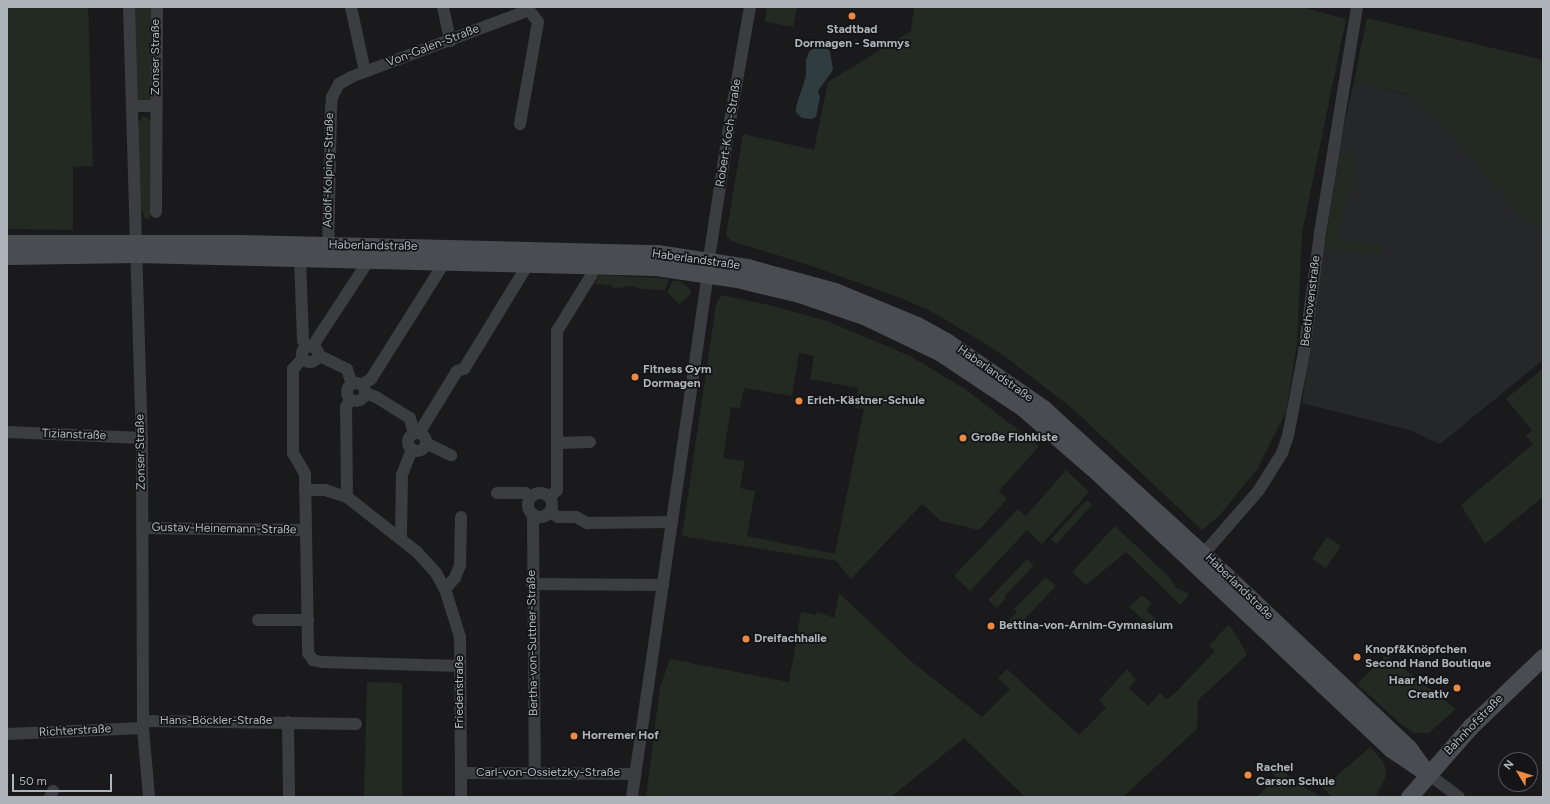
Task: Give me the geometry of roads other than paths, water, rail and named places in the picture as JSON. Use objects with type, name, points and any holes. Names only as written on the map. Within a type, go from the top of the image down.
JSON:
[{"type":"street","name":"Zonser Straße","points":[[129,7],[135,248],[142,438],[143,725],[149,797]]},
{"type":"street","name":"Zonser Straße","points":[[156,212],[157,7]]},
{"type":"street","points":[[351,7],[365,72]]},
{"type":"street","points":[[443,7],[450,41]]},
{"type":"street","name":"Robert-Koch-Straße","points":[[632,797],[708,266],[729,126],[750,7]]},
{"type":"street","name":"Beethovenstraße","points":[[1199,559],[1259,490],[1282,453],[1288,436],[1304,352],[1324,204],[1357,7]]},
{"type":"street","points":[[520,124],[538,22],[529,8]]},
{"type":"street","name":"Von-Galen-Straße","points":[[339,84],[365,72],[450,41],[529,8]]},
{"type":"street","name":"Adolf-Kolping-Straße","points":[[328,251],[330,111],[332,97],[339,84]]},
{"type":"street","name":"Zonser Straße","points":[[132,106],[156,106]]},
{"type":"street","name":"Haberlandstraße","points":[[7,243],[135,248],[300,258],[328,251],[369,260],[444,263],[656,267],[708,266]]},
{"type":"street","name":"Haberlandstraße","points":[[7,256],[135,248],[328,251],[596,250],[657,253],[708,266],[805,281],[835,291],[917,325],[946,341],[1007,381],[1054,417],[1199,559],[1408,747],[1427,773]]},
{"type":"street","points":[[300,258],[303,340],[310,352],[347,369],[360,387],[410,418],[416,433],[424,436],[426,443],[451,455]]},
{"type":"street","name":"Haberlandstraße","points":[[369,260],[310,352],[293,369],[293,453],[305,474],[308,653],[312,660],[322,662],[459,666]]},
{"type":"street","points":[[347,497],[346,407],[350,399],[347,391],[360,387],[371,379],[444,263]]},
{"type":"street","points":[[401,538],[402,475],[412,448],[409,441],[416,433],[457,371],[464,369],[528,264]]},
{"type":"street","points":[[550,497],[558,490],[557,332],[591,276],[593,266]]},
{"type":"street","name":"Tizianstraße","points":[[7,432],[142,438]]},
{"type":"street","points":[[558,443],[590,442]]},
{"type":"street","points":[[412,448],[420,450],[426,443]]},
{"type":"street","name":"Friedenstraße","points":[[305,490],[325,490],[347,497],[401,538],[436,573],[445,589],[460,637],[460,797]]},
{"type":"street","points":[[497,493],[525,493],[530,497],[540,492],[550,497],[552,505],[550,512],[540,517],[533,514]]},
{"type":"street","name":"Bertha-von-Suttner-Straße","points":[[530,497],[528,504],[533,514],[532,584],[535,773]]},
{"type":"street","points":[[550,512],[558,516],[576,517],[587,523],[672,522]]},
{"type":"street","points":[[445,589],[455,578],[460,565],[461,517]]},
{"type":"street","name":"Gustav-Heinemann-Straße","points":[[142,528],[306,530]]},
{"type":"street","points":[[532,584],[663,585]]},
{"type":"street","points":[[258,620],[308,620]]},
{"type":"street","name":"Bahnhofstraße","points":[[1409,797],[1427,773],[1470,727],[1543,656]]},
{"type":"street","name":"Hans-Böckler-Straße","points":[[288,722],[289,797]]},
{"type":"street","name":"Hans-Böckler-Straße","points":[[143,725],[288,722],[356,724]]},
{"type":"street","name":"Richterstraße","points":[[7,734],[143,725]]},
{"type":"street","name":"Carl-von-Ossietzky-Straße","points":[[461,773],[635,774]]},
{"type":"street","points":[[1427,773],[1460,797]]},
{"type":"place","name":"Stadtbad Dormagen - Sammys","points":[[852,16]]},
{"type":"place","name":"Fitness Gym Dormagen","points":[[635,377]]},
{"type":"place","name":"Erich-Kästner-Schule","points":[[799,401]]},
{"type":"place","name":"Große Flohkiste","points":[[963,438]]},
{"type":"place","name":"Bettina-von-Arnim-Gymnasium","points":[[991,626]]},
{"type":"place","name":"Dreifachhalle","points":[[746,639]]},
{"type":"place","name":"Knopf&Knöpfchen Second Hand Boutique","points":[[1357,657]]},
{"type":"place","name":"Haar Mode Creativ","points":[[1457,688]]},
{"type":"place","name":"Horremer Hof","points":[[574,736]]},
{"type":"place","name":"Rachel Carson Schule","points":[[1248,775]]}]
